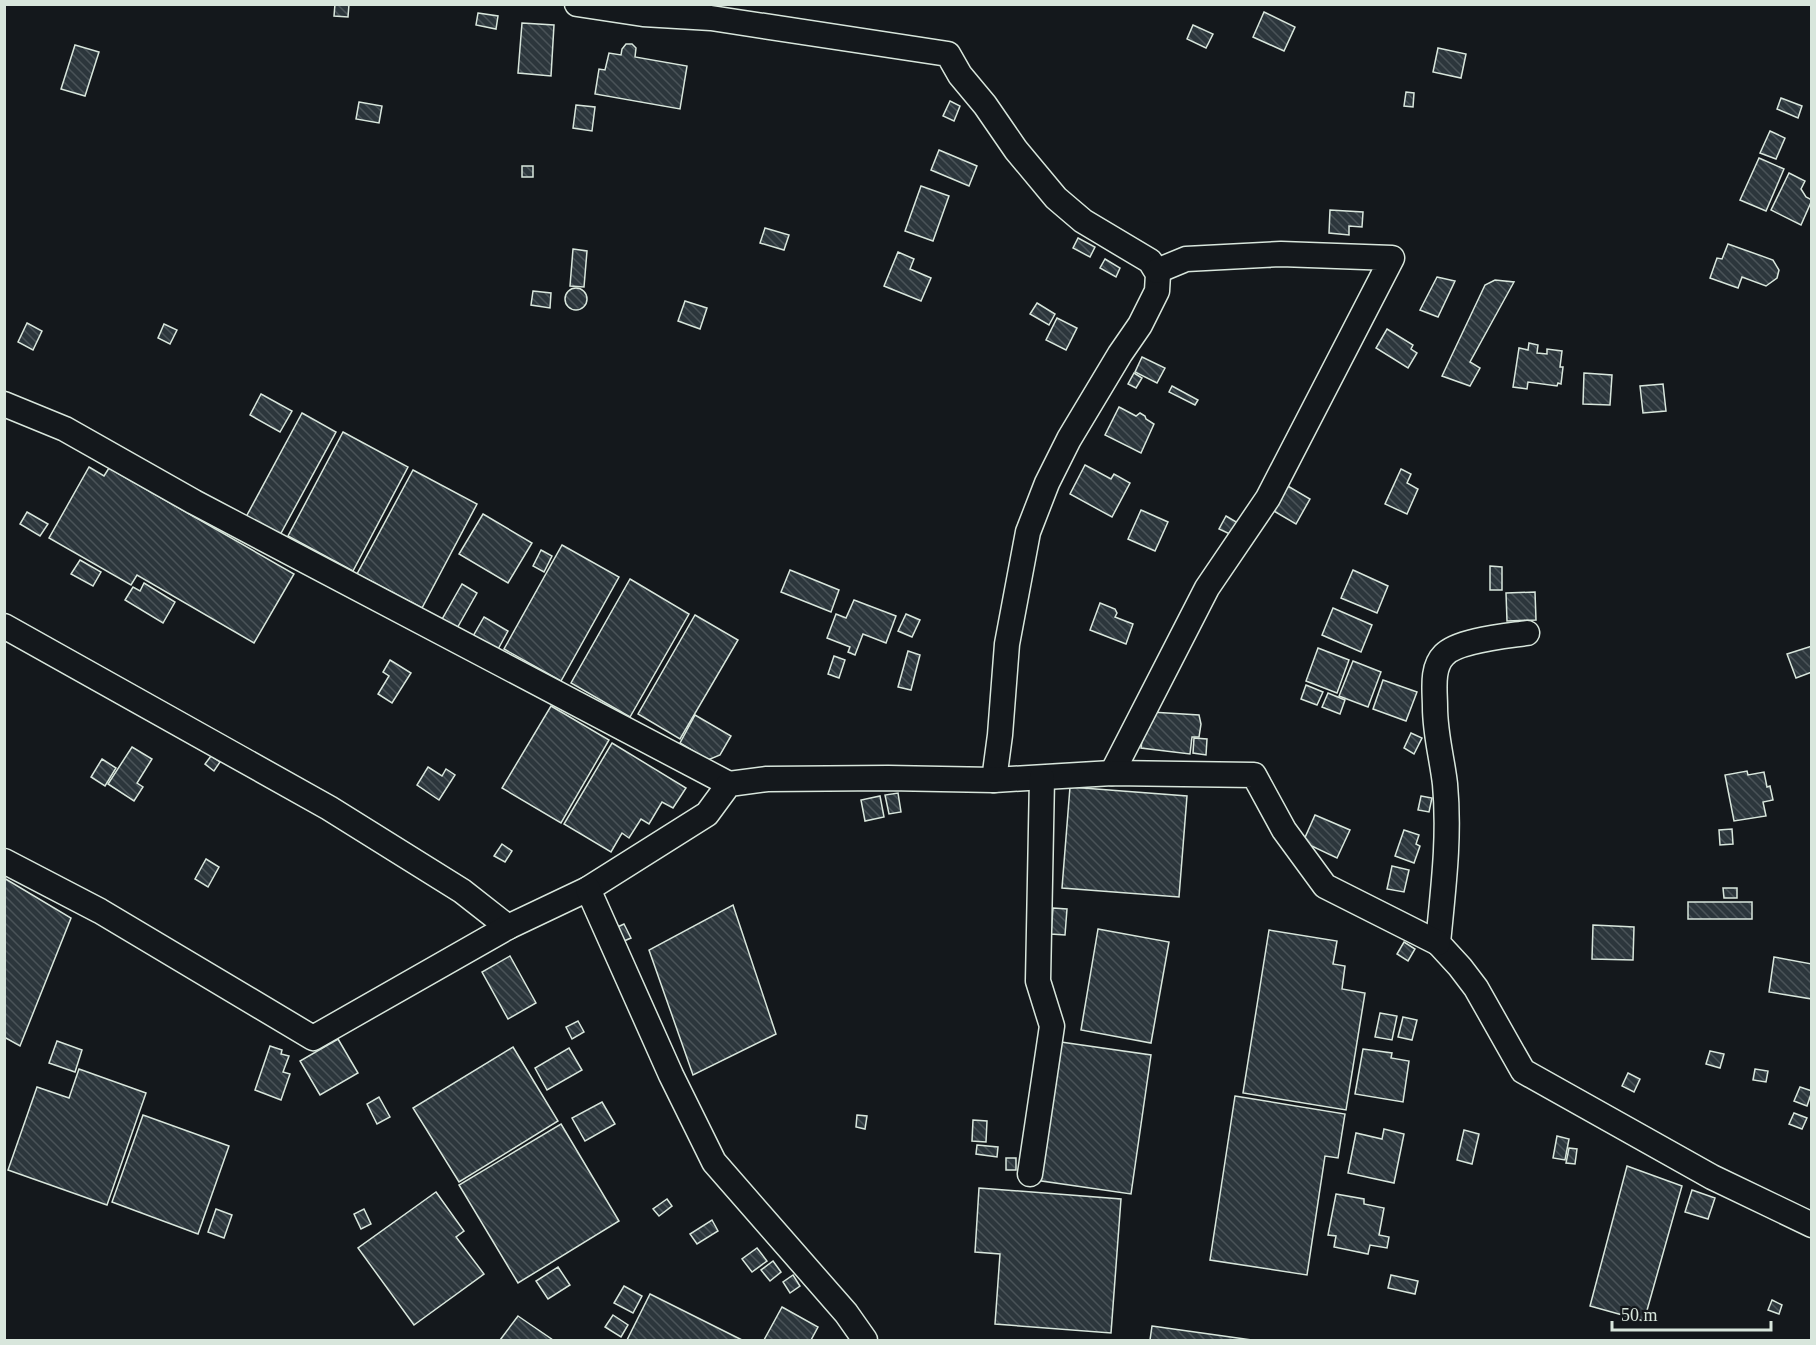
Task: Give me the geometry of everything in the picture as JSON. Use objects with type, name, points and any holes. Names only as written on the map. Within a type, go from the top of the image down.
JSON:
[{"type":"street","points":[[577,4],[643,14],[711,18],[948,54],[960,75],[985,105],[1016,150],[1056,198],[1083,222],[1150,261],[1157,271],[1157,291],[1140,325],[1069,439],[1047,483],[1028,532],[1007,644],[994,780]]},
{"type":"street","points":[[1112,773],[1207,588],[1268,498],[1392,258],[1281,254],[1186,259],[1157,271]]},
{"type":"street","points":[[4,404],[65,429],[194,502],[729,784],[767,779],[994,780],[1112,773],[1254,775],[1284,830],[1325,886],[1438,943],[1476,988],[1523,1071],[1712,1177],[1812,1225]]},
{"type":"street","points":[[4,626],[329,808],[462,891],[508,927]]},
{"type":"street","points":[[1438,943],[1448,840],[1445,783],[1435,727],[1435,674],[1444,655],[1454,648],[1488,639],[1527,633]]},
{"type":"street","points":[[1030,1174],[1052,1026],[1038,981],[1042,778]]},
{"type":"street","points":[[4,861],[100,911],[313,1038],[508,927],[588,889],[707,814],[729,784]]},
{"type":"street","points":[[588,889],[671,1076],[714,1162],[846,1313],[865,1341]]},
{"type":"building","points":[[335,4],[349,4],[348,17],[334,16]]},
{"type":"building","points":[[1264,12],[1295,27],[1284,51],[1253,37]]},
{"type":"building","points":[[478,13],[498,16],[496,29],[476,25]]},
{"type":"building","points":[[522,23],[554,25],[551,76],[518,73]]},
{"type":"building","points":[[1193,25],[1213,34],[1206,48],[1187,39]]},
{"type":"building","points":[[626,44],[632,44],[636,48],[635,57],[687,66],[680,109],[595,94],[599,69],[605,70],[609,53],[621,55]]},
{"type":"building","points":[[75,45],[99,52],[85,96],[61,89]]},
{"type":"building","points":[[1438,48],[1466,54],[1461,78],[1433,72]]},
{"type":"building","points":[[1406,92],[1414,93],[1413,107],[1404,106]]},
{"type":"building","points":[[1781,98],[1802,106],[1798,118],[1777,109]]},
{"type":"building","points":[[950,101],[960,106],[954,121],[943,116]]},
{"type":"building","points":[[359,102],[382,106],[379,123],[356,119]]},
{"type":"building","points":[[576,105],[595,107],[592,131],[573,128]]},
{"type":"building","points":[[1770,131],[1785,138],[1776,159],[1760,153]]},
{"type":"building","points":[[939,150],[977,166],[969,186],[931,170]]},
{"type":"building","points":[[1759,158],[1784,169],[1766,211],[1740,200]]},
{"type":"building","points":[[522,166],[533,166],[533,177],[522,177]]},
{"type":"building","points":[[1789,173],[1805,181],[1801,189],[1806,197],[1812,200],[1801,225],[1771,210]]},
{"type":"building","points":[[921,186],[949,196],[933,241],[905,231]]},
{"type":"building","points":[[1330,210],[1363,212],[1362,227],[1349,226],[1349,235],[1329,233]]},
{"type":"building","points":[[765,228],[789,235],[784,250],[760,243]]},
{"type":"building","points":[[1078,238],[1095,247],[1090,257],[1073,248]]},
{"type":"building","points":[[1728,244],[1773,260],[1779,270],[1777,278],[1766,286],[1742,277],[1738,288],[1710,278],[1717,258],[1722,259]]},
{"type":"building","points":[[573,249],[587,251],[584,287],[570,286]]},
{"type":"building","points":[[898,252],[914,259],[910,269],[931,278],[921,301],[884,286]]},
{"type":"building","points":[[1105,259],[1120,268],[1116,277],[1100,268]]},
{"type":"building","points":[[1437,277],[1455,281],[1438,317],[1420,310]]},
{"type":"building","points":[[1495,280],[1514,282],[1470,362],[1480,368],[1470,386],[1442,376],[1485,285]]},
{"type":"building","points":[[576,288],[584,291],[587,299],[584,307],[576,310],[568,307],[565,299],[568,291]]},
{"type":"building","points":[[533,291],[551,293],[550,308],[531,305]]},
{"type":"building","points":[[685,301],[707,308],[700,329],[678,321]]},
{"type":"building","points":[[1037,303],[1055,314],[1049,325],[1030,314]]},
{"type":"building","points":[[1057,318],[1077,328],[1066,350],[1046,340]]},
{"type":"building","points":[[27,323],[42,331],[33,350],[18,342]]},
{"type":"building","points":[[164,324],[177,330],[170,344],[158,338]]},
{"type":"building","points":[[1387,329],[1413,345],[1411,349],[1417,353],[1408,368],[1376,348]]},
{"type":"building","points":[[1529,343],[1538,345],[1537,353],[1547,354],[1547,349],[1562,351],[1561,384],[1558,383],[1557,386],[1528,382],[1527,389],[1513,387],[1519,348],[1528,350]]},
{"type":"building","points":[[1142,357],[1165,368],[1157,383],[1135,372]]},
{"type":"building","points":[[1134,373],[1142,378],[1136,388],[1128,384]]},
{"type":"building","points":[[1584,373],[1612,375],[1610,405],[1583,404]]},
{"type":"building","points":[[1663,384],[1666,411],[1643,413],[1640,386]]},
{"type":"building","points":[[1172,386],[1198,400],[1195,405],[1169,392]]},
{"type":"building","points":[[261,394],[292,411],[280,432],[250,415]]},
{"type":"building","points":[[1119,407],[1136,416],[1140,413],[1154,424],[1141,453],[1105,435]]},
{"type":"building","points":[[302,413],[336,432],[280,535],[246,517]]},
{"type":"building","points":[[343,432],[408,467],[353,571],[288,536]]},
{"type":"building","points":[[1085,465],[1111,479],[1114,474],[1130,483],[1112,517],[1070,494]]},
{"type":"building","points":[[89,467],[104,476],[109,468],[294,574],[254,643],[137,575],[131,585],[49,538]]},
{"type":"building","points":[[1401,469],[1411,474],[1407,483],[1418,489],[1407,514],[1385,504]]},
{"type":"building","points":[[413,470],[477,504],[422,608],[357,574]]},
{"type":"building","points":[[1286,485],[1310,499],[1296,524],[1272,510]]},
{"type":"building","points":[[1141,510],[1168,522],[1155,551],[1128,539]]},
{"type":"building","points":[[27,512],[48,524],[40,536],[20,524]]},
{"type":"building","points":[[483,514],[532,543],[508,583],[459,554]]},
{"type":"building","points":[[1226,516],[1238,523],[1232,535],[1219,529]]},
{"type":"building","points":[[562,545],[619,577],[561,681],[504,649]]},
{"type":"building","points":[[541,550],[552,556],[544,572],[533,566]]},
{"type":"building","points":[[80,560],[101,572],[93,586],[71,574]]},
{"type":"building","points":[[1490,566],[1502,567],[1502,590],[1490,590]]},
{"type":"building","points":[[790,570],[839,590],[831,612],[781,592]]},
{"type":"building","points":[[1353,570],[1388,586],[1377,613],[1341,598]]},
{"type":"building","points":[[630,579],[689,614],[630,717],[571,683]]},
{"type":"building","points":[[144,583],[175,602],[163,623],[125,600],[133,587],[140,591]]},
{"type":"building","points":[[462,584],[477,593],[456,630],[441,621]]},
{"type":"building","points":[[1535,592],[1536,620],[1507,621],[1506,593]]},
{"type":"building","points":[[854,600],[896,616],[886,643],[863,634],[855,655],[848,652],[850,647],[827,638],[836,614],[846,618]]},
{"type":"building","points":[[1100,603],[1115,609],[1117,613],[1115,617],[1133,624],[1126,644],[1090,630]]},
{"type":"building","points":[[1333,608],[1372,625],[1361,652],[1322,635]]},
{"type":"building","points":[[906,614],[920,620],[912,637],[898,631]]},
{"type":"building","points":[[695,615],[738,640],[680,739],[638,714]]},
{"type":"building","points":[[484,617],[508,631],[497,651],[472,638]]},
{"type":"building","points":[[1812,646],[1812,672],[1796,678],[1787,654]]},
{"type":"building","points":[[1318,648],[1349,660],[1337,693],[1306,681]]},
{"type":"building","points":[[908,651],[920,655],[911,690],[898,687]]},
{"type":"building","points":[[834,656],[845,660],[839,678],[828,674]]},
{"type":"building","points":[[390,660],[411,673],[392,703],[378,694],[389,676],[383,672]]},
{"type":"building","points":[[1353,661],[1381,672],[1368,707],[1339,696]]},
{"type":"building","points":[[1383,680],[1417,692],[1406,721],[1373,709]]},
{"type":"building","points":[[1306,685],[1323,692],[1317,705],[1301,699]]},
{"type":"building","points":[[1328,693],[1345,700],[1340,714],[1322,707]]},
{"type":"building","points":[[551,706],[609,740],[561,823],[502,788]]},
{"type":"building","points":[[1151,712],[1199,715],[1201,724],[1199,737],[1192,737],[1190,754],[1141,748],[1144,726]]},
{"type":"building","points":[[695,715],[731,736],[720,755],[708,760],[680,743]]},
{"type":"building","points":[[1411,733],[1422,738],[1414,754],[1404,748]]},
{"type":"building","points":[[1194,738],[1207,739],[1206,755],[1193,753]]},
{"type":"building","points":[[612,743],[686,788],[673,808],[662,802],[649,824],[641,819],[629,838],[622,833],[611,852],[564,824]]},
{"type":"building","points":[[132,747],[152,759],[137,783],[143,787],[134,801],[108,784]]},
{"type":"building","points":[[211,756],[220,762],[214,771],[205,764]]},
{"type":"building","points":[[102,759],[116,768],[105,786],[91,777]]},
{"type":"building","points":[[428,767],[442,776],[446,769],[455,775],[439,800],[417,785]]},
{"type":"building","points":[[1747,771],[1748,775],[1764,772],[1773,800],[1763,802],[1766,816],[1734,821],[1725,775]]},
{"type":"building","points":[[1070,787],[1187,796],[1179,897],[1062,888]]},
{"type":"building","points":[[898,793],[901,812],[889,814],[885,795]]},
{"type":"building","points":[[880,796],[884,817],[865,821],[861,800]]},
{"type":"building","points":[[1421,796],[1432,798],[1429,812],[1418,810]]},
{"type":"building","points":[[1315,815],[1350,830],[1337,858],[1303,842]]},
{"type":"building","points":[[1732,829],[1733,844],[1720,845],[1719,830]]},
{"type":"building","points":[[1404,830],[1419,835],[1416,844],[1420,846],[1414,863],[1395,856]]},
{"type":"building","points":[[502,844],[512,851],[505,862],[494,856]]},
{"type":"building","points":[[206,859],[219,867],[208,887],[195,879]]},
{"type":"building","points":[[1392,866],[1409,870],[1404,892],[1387,889]]},
{"type":"building","points":[[4,878],[71,918],[20,1046],[4,1037]]},
{"type":"building","points":[[1723,888],[1737,888],[1737,898],[1724,898]]},
{"type":"building","points":[[1688,902],[1752,902],[1752,919],[1688,919]]},
{"type":"building","points":[[733,905],[776,1034],[693,1075],[649,950]]},
{"type":"building","points":[[1053,908],[1067,909],[1065,935],[1051,934]]},
{"type":"building","points":[[624,924],[631,938],[617,944],[611,930]]},
{"type":"building","points":[[1593,925],[1634,927],[1633,960],[1592,959]]},
{"type":"building","points":[[1098,929],[1169,942],[1151,1043],[1081,1030]]},
{"type":"building","points":[[1269,930],[1337,941],[1333,964],[1345,966],[1342,989],[1365,993],[1346,1110],[1243,1093]]},
{"type":"building","points":[[1404,942],[1415,949],[1408,961],[1397,954]]},
{"type":"building","points":[[510,956],[536,1003],[508,1019],[482,972]]},
{"type":"building","points":[[1774,957],[1812,964],[1812,999],[1769,992]]},
{"type":"building","points":[[1380,1013],[1397,1016],[1392,1040],[1375,1037]]},
{"type":"building","points":[[1403,1017],[1417,1020],[1412,1040],[1398,1037]]},
{"type":"building","points":[[578,1021],[584,1032],[572,1039],[566,1027]]},
{"type":"building","points":[[338,1039],[358,1073],[320,1095],[300,1061]]},
{"type":"building","points":[[57,1041],[82,1050],[75,1072],[49,1063]]},
{"type":"building","points":[[1054,1041],[1151,1055],[1131,1194],[1035,1180]]},
{"type":"building","points":[[270,1046],[282,1050],[281,1054],[289,1056],[283,1072],[290,1074],[281,1100],[255,1090]]},
{"type":"building","points":[[513,1047],[558,1121],[459,1182],[413,1108]]},
{"type":"building","points":[[569,1048],[582,1070],[547,1090],[535,1068]]},
{"type":"building","points":[[1363,1049],[1392,1053],[1391,1058],[1409,1061],[1403,1102],[1355,1094]]},
{"type":"building","points":[[1710,1051],[1724,1054],[1720,1068],[1706,1064]]},
{"type":"building","points":[[79,1069],[146,1093],[107,1205],[8,1170],[37,1087],[69,1098]]},
{"type":"building","points":[[1755,1069],[1768,1071],[1766,1082],[1753,1080]]},
{"type":"building","points":[[1628,1073],[1640,1079],[1634,1092],[1622,1086]]},
{"type":"building","points":[[1800,1087],[1812,1091],[1807,1106],[1794,1101]]},
{"type":"building","points":[[1235,1096],[1345,1114],[1338,1158],[1325,1156],[1307,1275],[1210,1260]]},
{"type":"building","points":[[379,1097],[390,1117],[377,1124],[367,1104]]},
{"type":"building","points":[[602,1102],[615,1124],[585,1141],[572,1118]]},
{"type":"building","points":[[1794,1113],[1807,1118],[1802,1129],[1789,1124]]},
{"type":"building","points":[[143,1115],[229,1146],[198,1234],[112,1202]]},
{"type":"building","points":[[857,1115],[867,1116],[865,1129],[856,1127]]},
{"type":"building","points":[[973,1120],[987,1121],[986,1142],[972,1141]]},
{"type":"building","points":[[561,1124],[619,1221],[518,1283],[459,1185]]},
{"type":"building","points":[[1384,1129],[1404,1134],[1394,1183],[1348,1173],[1356,1133],[1382,1139]]},
{"type":"building","points":[[1464,1130],[1479,1134],[1472,1164],[1457,1160]]},
{"type":"building","points":[[1557,1136],[1569,1139],[1565,1160],[1553,1158]]},
{"type":"building","points":[[977,1145],[998,1147],[997,1157],[976,1154]]},
{"type":"building","points":[[1569,1148],[1577,1149],[1575,1164],[1566,1163]]},
{"type":"building","points":[[1006,1158],[1016,1158],[1016,1170],[1006,1170]]},
{"type":"building","points":[[1627,1166],[1682,1186],[1644,1321],[1590,1306]]},
{"type":"building","points":[[979,1188],[1121,1199],[1111,1333],[995,1324],[1000,1254],[975,1252]]},
{"type":"building","points":[[1692,1190],[1715,1198],[1708,1219],[1685,1212]]},
{"type":"building","points":[[436,1192],[464,1231],[456,1237],[484,1274],[414,1325],[358,1248]]},
{"type":"building","points":[[1336,1194],[1364,1199],[1364,1204],[1384,1208],[1379,1235],[1389,1237],[1387,1248],[1370,1245],[1368,1254],[1334,1247],[1336,1236],[1328,1235]]},
{"type":"building","points":[[667,1199],[672,1206],[659,1216],[653,1209]]},
{"type":"building","points":[[216,1209],[232,1215],[224,1238],[208,1232]]},
{"type":"building","points":[[364,1209],[371,1224],[361,1229],[354,1214]]},
{"type":"building","points":[[712,1220],[718,1231],[697,1244],[690,1234]]},
{"type":"building","points":[[757,1248],[767,1261],[752,1272],[742,1259]]},
{"type":"building","points":[[773,1261],[781,1272],[770,1281],[761,1270]]},
{"type":"building","points":[[558,1267],[570,1285],[548,1299],[536,1281]]},
{"type":"building","points":[[793,1275],[800,1286],[790,1293],[783,1282]]},
{"type":"building","points":[[1391,1275],[1418,1281],[1415,1294],[1388,1288]]},
{"type":"building","points":[[624,1286],[642,1296],[633,1313],[614,1303]]},
{"type":"building","points":[[650,1294],[742,1340],[627,1340]]},
{"type":"building","points":[[1772,1300],[1782,1305],[1779,1314],[1768,1310]]},
{"type":"building","points":[[782,1307],[818,1327],[811,1340],[764,1340]]},
{"type":"building","points":[[613,1315],[628,1325],[621,1337],[605,1327]]},
{"type":"building","points":[[518,1316],[553,1340],[500,1340]]},
{"type":"building","points":[[1152,1326],[1252,1340],[1150,1340]]}]
